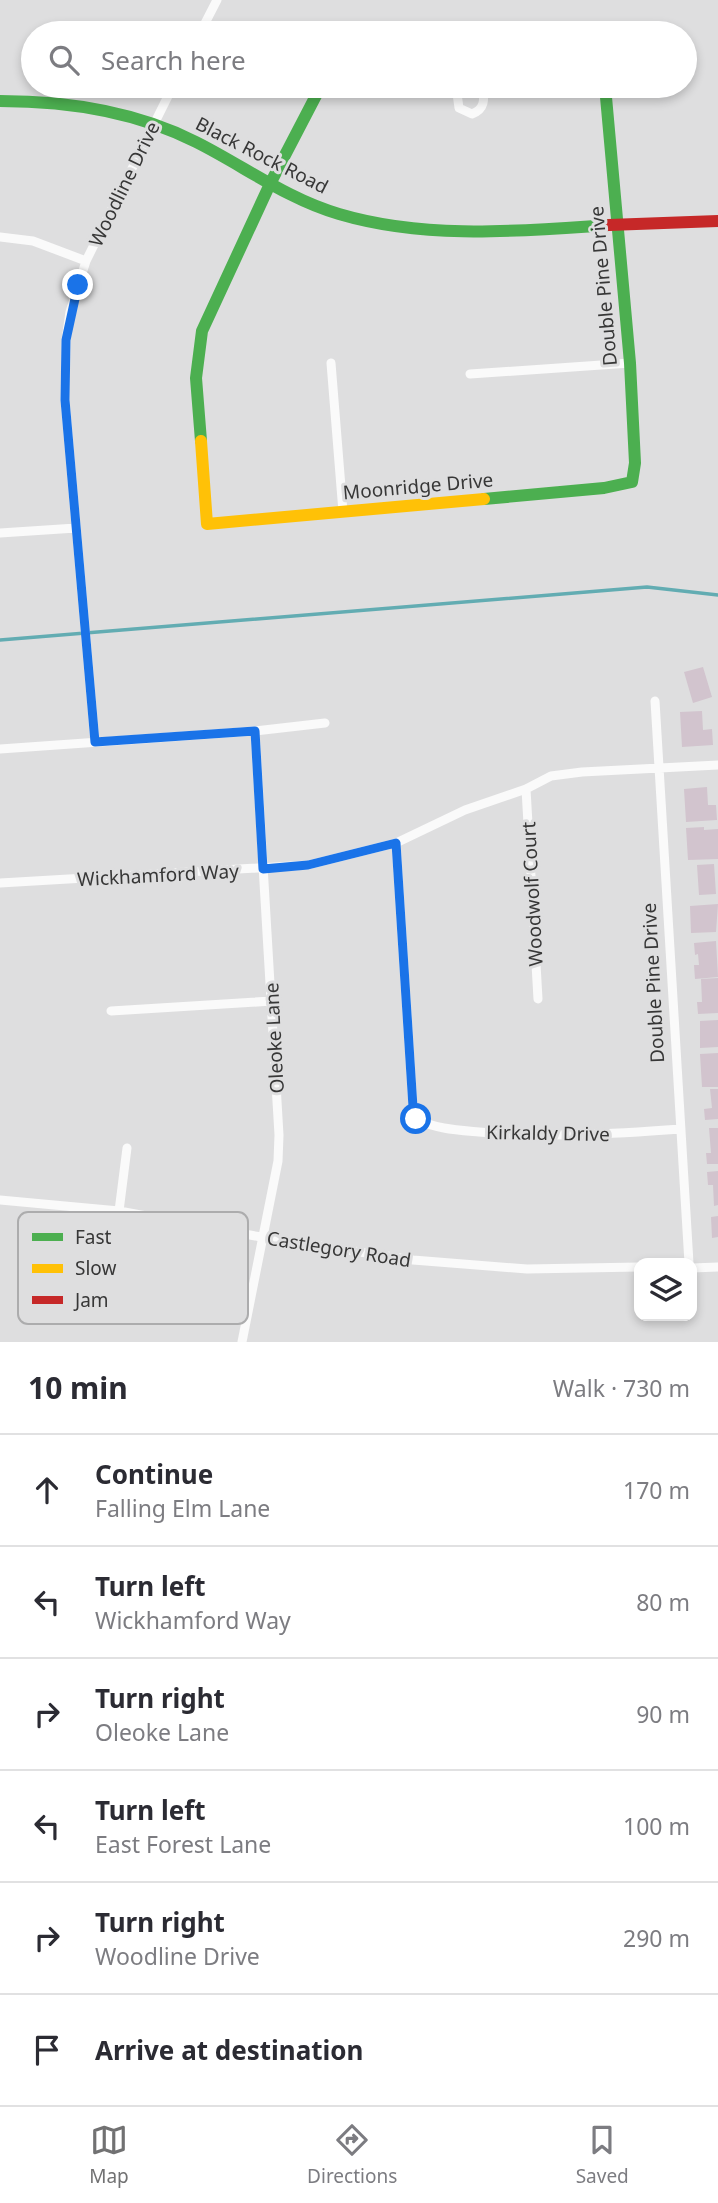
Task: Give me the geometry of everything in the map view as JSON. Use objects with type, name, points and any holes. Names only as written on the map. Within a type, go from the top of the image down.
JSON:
[{"type":"street","points":[[206,21],[217,0]]},
{"type":"street","name":"Woodline Drive","points":[[95,742],[64,370],[70,312],[86,261],[167,98]]},
{"type":"street","points":[[270,184],[315,98]]},
{"type":"street","points":[[458,98],[460,108],[467,114],[472,114],[481,110],[483,98]]},
{"type":"street","name":"Double Pine Drive","points":[[606,98],[631,363],[635,463],[632,482]]},
{"type":"street","name":"Black Rock Road","points":[[0,101],[33,100],[69,104],[153,124],[195,141],[308,203],[339,214],[413,230],[492,233],[718,220]]},
{"type":"street","name":"Moonridge Drive","points":[[270,184],[205,319],[199,343],[196,378],[207,524],[604,488],[632,482]]},
{"type":"street","points":[[0,237],[33,241],[86,261]]},
{"type":"street","points":[[331,363],[343,512]]},
{"type":"street","points":[[470,374],[631,363]]},
{"type":"street","points":[[0,533],[76,527]]},
{"type":"street","name":"Double Pine Drive","points":[[655,701],[690,1258]]},
{"type":"street","points":[[0,749],[255,731],[326,723]]},
{"type":"street","name":"Oleoke Lane","points":[[248,1309],[278,1161],[279,1135],[255,731]]},
{"type":"street","name":"Wickhamford Way","points":[[0,883],[308,865],[396,843],[465,810],[526,789],[551,776],[718,765]]},
{"type":"street","name":"Woodwolf Court","points":[[526,789],[538,999]]},
{"type":"street","name":"Kirkaldy Drive","points":[[396,843],[412,1093],[416,1119],[430,1126],[448,1129],[535,1135],[681,1129]]},
{"type":"street","points":[[111,1011],[272,1001]]},
{"type":"street","points":[[119,1211],[127,1148]]},
{"type":"street","name":"Castlegory Road","points":[[0,1200],[124,1212]]},
{"type":"street","name":"Castlegory Road","points":[[248,1235],[413,1260],[508,1268],[634,1267]]},
{"type":"street","points":[[697,1266],[718,1267]]},
{"type":"street","name":"Oleoke Lane","points":[[242,1342],[245,1324]]},
{"type":"building","points":[[703,667],[712,697],[693,703],[684,672]]},
{"type":"building","points":[[702,711],[703,730],[712,729],[713,745],[682,747],[680,712]]},
{"type":"building","points":[[707,787],[708,805],[716,805],[717,820],[686,822],[684,789]]},
{"type":"building","points":[[704,827],[704,830],[718,829],[718,859],[688,860],[686,828]]},
{"type":"building","points":[[714,864],[716,894],[699,895],[697,865]]},
{"type":"building","points":[[718,904],[716,932],[691,933],[690,906]]},
{"type":"building","points":[[716,941],[718,977],[695,979],[694,965],[699,965],[694,943]]},
{"type":"building","points":[[718,978],[718,1013],[698,1014],[697,1002],[702,1002],[701,979]]},
{"type":"building","points":[[718,1020],[718,1047],[700,1048],[700,1021]]},
{"type":"building","points":[[718,1053],[718,1087],[702,1087],[700,1054]]},
{"type":"building","points":[[710,1089],[718,1089],[718,1119],[705,1120],[704,1109],[712,1108]]},
{"type":"building","points":[[709,1128],[718,1128],[718,1164],[707,1164],[706,1153],[711,1153]]},
{"type":"building","points":[[718,1171],[718,1205],[714,1206],[713,1185],[708,1185],[707,1172]]},
{"type":"building","points":[[718,1216],[718,1237],[712,1238],[711,1217]]},
{"type":"waterway","points":[[0,640],[647,587],[718,595]]},
{"type":"traffic: fast","points":[[201,441],[196,378],[202,331],[270,184],[315,98]]},
{"type":"traffic: fast","points":[[484,499],[604,488],[632,482],[635,463],[630,363],[606,98]]},
{"type":"traffic: fast","points":[[0,101],[51,103],[125,115],[173,131],[196,142],[301,200],[339,214],[372,222],[406,228],[473,232],[609,225]]},
{"type":"traffic: slow","points":[[201,441],[207,524],[484,499]]},
{"type":"traffic: jam","points":[[609,225],[718,221]]},
{"type":"route","points":[[78,285],[66,340],[65,400],[95,742],[255,731],[263,869],[308,865],[396,843],[413,1107],[416,1119]]}]
